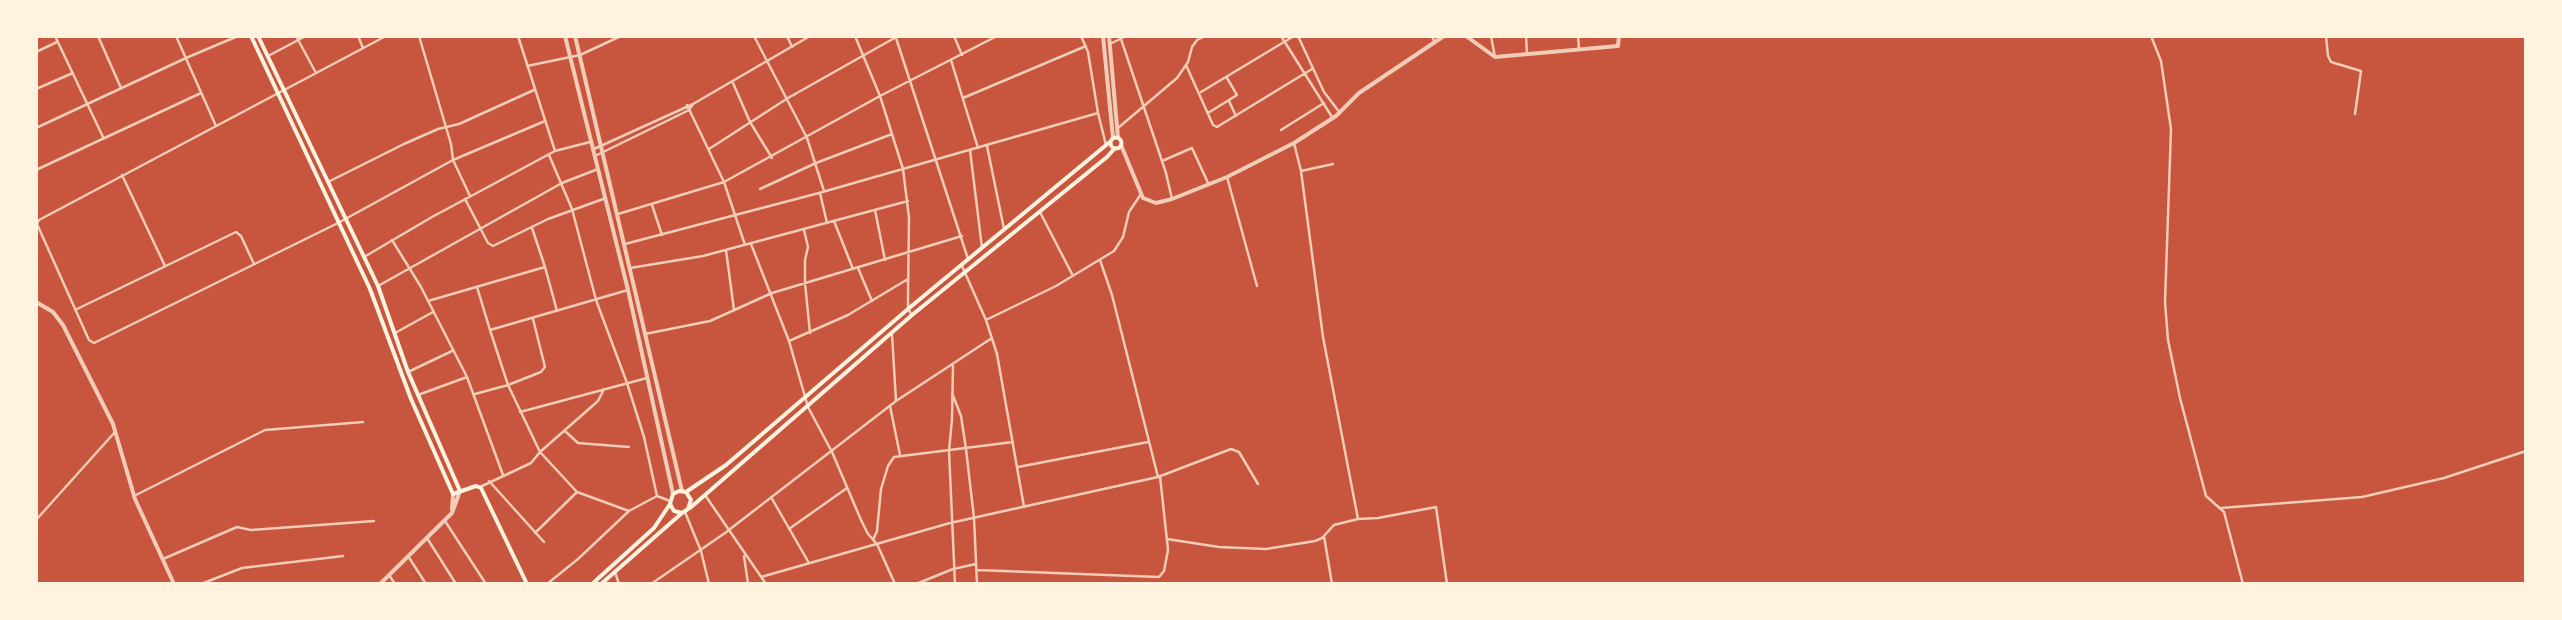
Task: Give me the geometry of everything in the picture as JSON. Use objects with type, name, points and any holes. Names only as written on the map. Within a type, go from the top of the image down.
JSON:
[{"type":"main road","points":[[251,36],[370,290],[411,398],[453,494],[480,487],[527,584]]},
{"type":"main road","points":[[258,36],[378,286],[408,372],[460,491]]},
{"type":"main road","points":[[601,584],[912,315],[1121,145],[1114,139]]},
{"type":"main road","points":[[592,584],[654,528],[670,503],[673,494],[684,492],[716,474],[908,309],[1114,139]]},
{"type":"main road","points":[[1114,139],[1115,148]]},
{"type":"main road","points":[[684,492],[691,500],[685,511]]},
{"type":"main road","points":[[670,503],[674,511],[685,511]]},
{"type":"street","points":[[55,36],[103,137]]},
{"type":"street","points":[[98,36],[121,88]]},
{"type":"street","points":[[176,36],[216,126]]},
{"type":"street","points":[[36,128],[186,58],[238,36]]},
{"type":"street","points":[[296,36],[316,73]]},
{"type":"street","points":[[268,56],[306,36]]},
{"type":"street","points":[[358,36],[363,48]]},
{"type":"street","points":[[386,36],[46,215],[37,222],[89,340],[94,343],[338,223],[453,160],[545,121]]},
{"type":"street","points":[[419,36],[446,127],[453,160],[470,196]]},
{"type":"street","points":[[518,36],[534,90],[556,152]]},
{"type":"street","points":[[565,36],[628,290],[673,494]]},
{"type":"street","points":[[575,36],[616,215],[684,492]]},
{"type":"street","points":[[527,66],[571,58],[621,36]]},
{"type":"street","points":[[754,36],[788,98],[807,138],[824,191]]},
{"type":"street","points":[[787,36],[792,47]]},
{"type":"street","points":[[592,149],[687,105],[693,104],[810,36]]},
{"type":"street","points":[[855,36],[880,96],[903,169],[908,201],[908,309],[912,315]]},
{"type":"street","points":[[954,36],[962,55]]},
{"type":"street","points":[[616,215],[724,182],[772,158],[880,96],[997,36]]},
{"type":"street","points":[[1082,36],[1086,46],[1106,147]]},
{"type":"street","points":[[1103,36],[1114,139]]},
{"type":"street","points":[[1110,36],[1117,129],[1114,139]]},
{"type":"street","points":[[1110,44],[1126,36]]},
{"type":"street","points":[[1117,129],[1143,109],[1177,78],[1186,65],[1192,47],[1206,36]]},
{"type":"street","points":[[1281,36],[1333,119]]},
{"type":"street","points":[[1200,92],[1294,36]]},
{"type":"street","points":[[1298,36],[1324,92],[1340,113]]},
{"type":"street","points":[[1432,36],[1435,43]]},
{"type":"street","points":[[1121,145],[1141,194],[1151,202],[1172,199],[1227,177],[1294,143],[1333,119],[1359,93],[1444,36]]},
{"type":"street","points":[[1466,36],[1495,57],[1527,56],[1618,46],[1619,36]]},
{"type":"street","points":[[1491,36],[1495,57]]},
{"type":"street","points":[[1526,36],[1527,56]]},
{"type":"street","points":[[1578,36],[1579,50]]},
{"type":"street","points":[[2151,36],[2161,61],[2172,129],[2165,302],[2168,340],[2180,398],[2206,496],[2221,508],[2225,515],[2243,584]]},
{"type":"street","points":[[2326,36],[2326,49],[2331,62],[2361,71],[2355,114]]},
{"type":"street","points":[[709,149],[788,98],[897,37],[909,82],[969,260]]},
{"type":"street","points":[[1121,39],[1162,161],[1172,199]]},
{"type":"street","points":[[36,52],[58,42]]},
{"type":"street","points":[[963,98],[1086,46]]},
{"type":"street","points":[[952,60],[978,148]]},
{"type":"street","points":[[1186,65],[1208,113],[1217,127],[1312,69]]},
{"type":"street","points":[[574,71],[583,69]]},
{"type":"street","points":[[36,89],[72,73]]},
{"type":"street","points":[[1208,113],[1237,95],[1226,78]]},
{"type":"street","points":[[732,83],[750,122],[772,158]]},
{"type":"street","points":[[328,182],[404,144],[462,122],[534,90]]},
{"type":"street","points":[[36,170],[103,137],[201,93]]},
{"type":"street","points":[[1229,101],[1236,116]]},
{"type":"street","points":[[1281,130],[1324,103]]},
{"type":"street","points":[[594,156],[690,110],[693,104]]},
{"type":"street","points":[[687,105],[724,182],[744,245]]},
{"type":"street","points":[[624,244],[819,193],[1098,113]]},
{"type":"street","points":[[650,123],[652,129]]},
{"type":"street","points":[[760,189],[816,163],[892,134]]},
{"type":"street","points":[[363,257],[470,196],[550,155],[590,142]]},
{"type":"street","points":[[1294,143],[1301,171],[1323,337],[1358,519]]},
{"type":"street","points":[[987,146],[1004,230]]},
{"type":"street","points":[[1162,161],[1192,148],[1209,185]]},
{"type":"street","points":[[970,150],[982,249]]},
{"type":"street","points":[[550,155],[572,210],[596,300],[627,383],[644,437],[657,496],[670,503]]},
{"type":"street","points":[[1301,171],[1333,164]]},
{"type":"street","points":[[378,286],[481,230],[562,182],[598,170]]},
{"type":"street","points":[[122,175],[165,266]]},
{"type":"street","points":[[1227,177],[1257,286]]},
{"type":"street","points":[[819,193],[827,223]]},
{"type":"street","points":[[986,320],[1073,276],[1114,251],[1121,242],[1126,218],[1141,194]]},
{"type":"street","points":[[465,199],[488,243],[493,246],[572,210],[606,198]]},
{"type":"street","points":[[630,268],[751,244],[908,201]]},
{"type":"street","points":[[652,205],[662,235]]},
{"type":"street","points":[[875,210],[885,260]]},
{"type":"street","points":[[1040,212],[1073,276]]},
{"type":"street","points":[[834,221],[853,269]]},
{"type":"street","points":[[532,227],[557,311]]},
{"type":"street","points":[[804,230],[808,247],[805,260],[805,283],[810,333]]},
{"type":"street","points":[[75,310],[238,232],[254,264]]},
{"type":"street","points":[[645,334],[710,321],[772,293],[962,236]]},
{"type":"street","points":[[392,240],[428,301],[452,351],[467,376],[475,394],[502,476]]},
{"type":"street","points":[[751,244],[772,293],[789,341],[808,406],[832,452],[861,520],[877,544],[895,584]]},
{"type":"street","points":[[726,250],[734,310]]},
{"type":"street","points":[[977,570],[1155,578],[1164,571],[1167,540],[1159,476],[1148,442],[1114,304],[1100,260]]},
{"type":"street","points":[[962,266],[966,271],[992,338],[1018,467],[1024,507]]},
{"type":"street","points":[[428,301],[545,268]]},
{"type":"street","points":[[858,268],[872,301]]},
{"type":"street","points":[[789,341],[810,333],[872,301],[908,279]]},
{"type":"street","points":[[477,287],[508,385],[540,452],[577,492],[630,511]]},
{"type":"street","points":[[490,330],[628,290]]},
{"type":"street","points":[[36,302],[52,312],[63,325],[116,431],[134,496],[174,584]]},
{"type":"street","points":[[395,333],[433,312]]},
{"type":"street","points":[[475,394],[508,385],[541,372],[545,367],[533,319]]},
{"type":"street","points":[[892,334],[896,401]]},
{"type":"street","points":[[651,584],[701,551],[896,401],[992,338]]},
{"type":"street","points":[[408,372],[452,351]]},
{"type":"street","points":[[953,365],[952,419],[949,451],[950,523],[955,584]]},
{"type":"street","points":[[418,395],[467,376]]},
{"type":"street","points":[[520,412],[648,378]]},
{"type":"street","points":[[480,487],[489,481],[531,463],[540,452],[598,401],[604,389]]},
{"type":"street","points":[[952,392],[962,416],[974,518],[977,584]]},
{"type":"street","points":[[890,406],[900,455]]},
{"type":"street","points":[[134,496],[265,430],[363,422]]},
{"type":"street","points":[[565,430],[578,444],[629,447]]},
{"type":"street","points":[[36,520],[116,431]]},
{"type":"street","points":[[873,540],[877,531],[880,489],[891,460],[900,455],[949,451],[1013,442]]},
{"type":"street","points":[[1018,467],[1148,442]]},
{"type":"street","points":[[761,576],[950,523],[1159,476],[1235,449],[1239,452],[1258,484]]},
{"type":"street","points":[[2221,508],[2362,497],[2444,478],[2526,450]]},
{"type":"street","points":[[489,481],[544,542]]},
{"type":"street","points":[[790,529],[847,488]]},
{"type":"street","points":[[380,584],[452,513],[460,491]]},
{"type":"street","points":[[535,533],[577,492]]},
{"type":"street","points":[[452,513],[453,494]]},
{"type":"street","points":[[704,494],[744,555],[766,584]]},
{"type":"street","points":[[547,584],[578,560],[630,511],[657,496]]},
{"type":"street","points":[[770,497],[809,563]]},
{"type":"street","points":[[1167,540],[1219,547],[1266,549],[1315,541],[1324,536],[1334,525],[1358,519],[1378,518],[1436,507],[1447,584]]},
{"type":"street","points":[[685,511],[701,551],[709,584]]},
{"type":"street","points":[[163,559],[237,527],[251,530],[374,521]]},
{"type":"street","points":[[445,521],[486,584]]},
{"type":"street","points":[[1324,536],[1332,584]]},
{"type":"street","points":[[426,538],[456,584]]},
{"type":"street","points":[[744,555],[744,568],[748,584]]},
{"type":"street","points":[[201,584],[242,568],[343,556]]},
{"type":"street","points":[[408,556],[426,584]]},
{"type":"street","points":[[916,584],[953,569],[976,564]]},
{"type":"street","points":[[615,572],[619,584]]},
{"type":"street","points":[[389,575],[395,584]]}]
